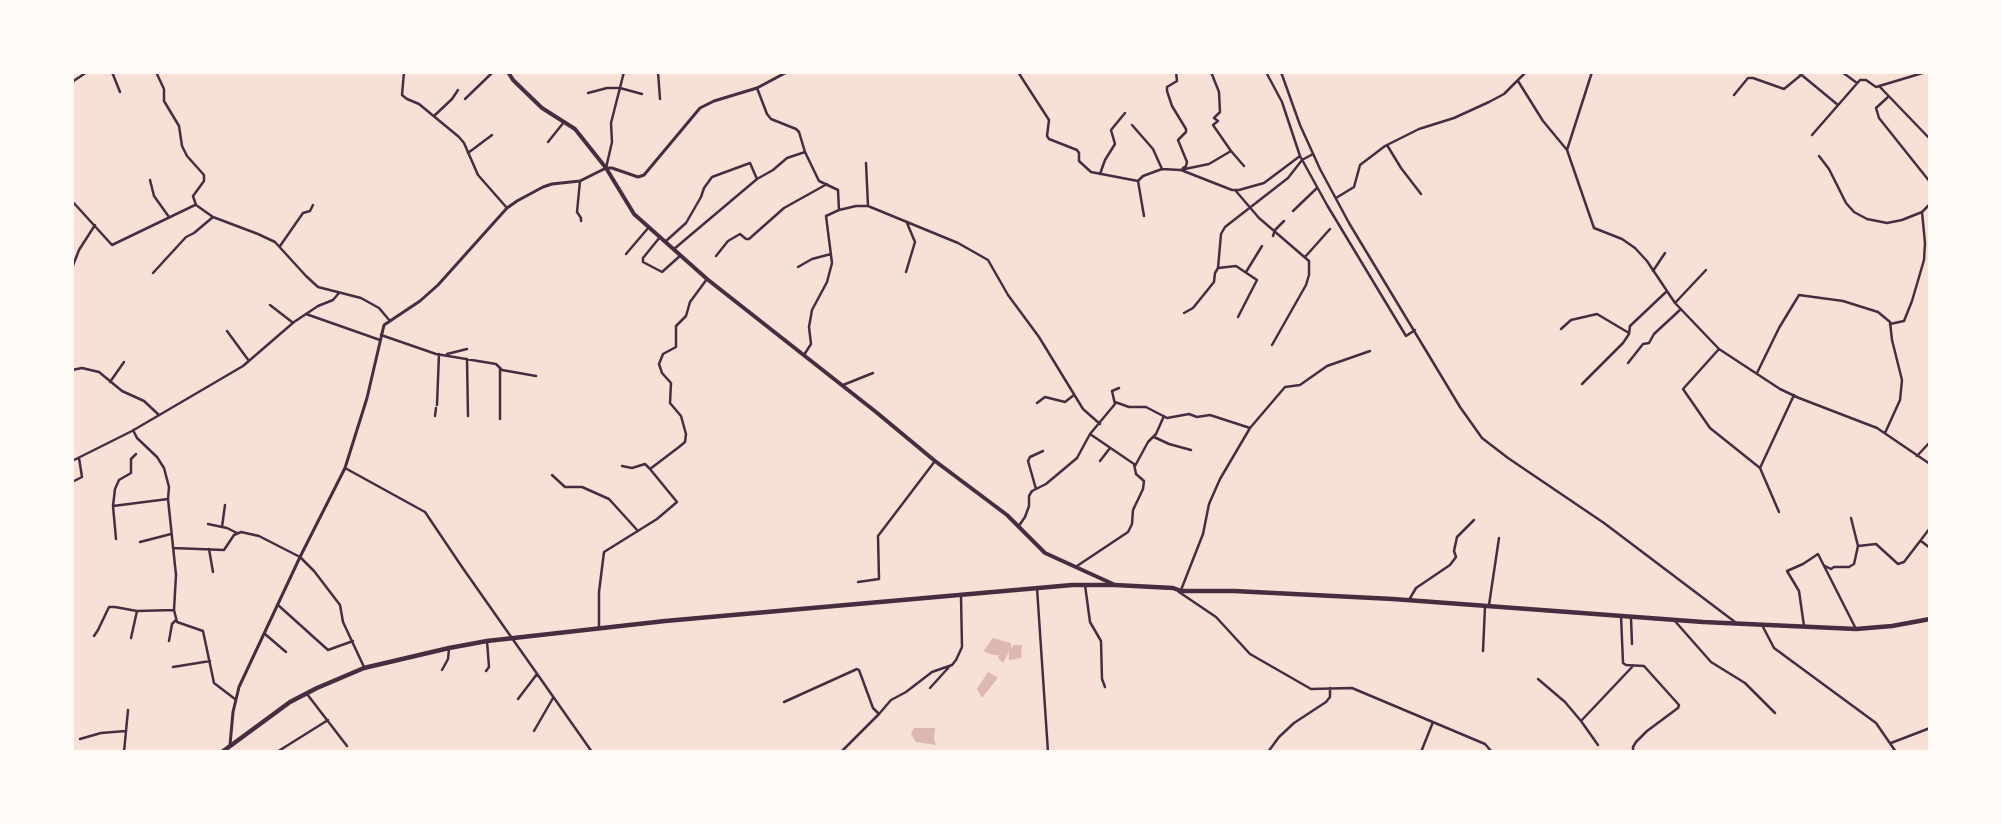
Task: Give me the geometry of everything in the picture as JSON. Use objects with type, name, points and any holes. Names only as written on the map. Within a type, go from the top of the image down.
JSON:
[{"type":"highway","points":[[222,752],[290,702],[307,693],[364,668],[449,648],[487,641],[675,620],[1037,588],[1115,585],[1174,588],[1180,591],[1234,591],[1674,620],[1856,629],[1892,626],[1930,619]]},
{"type":"main road","points":[[508,72],[513,80],[542,108],[575,129],[606,168],[634,214],[707,279],[843,385],[935,461],[1007,515],[1045,553],[1115,585]]},
{"type":"street","points":[[72,82],[87,72]]},
{"type":"street","points":[[112,72],[120,92]]},
{"type":"street","points":[[156,72],[164,89],[164,101],[179,126],[182,146],[187,156],[204,175],[202,184],[193,196],[196,205],[213,217],[258,234],[280,246],[312,282],[325,290],[355,296],[372,304],[390,321]]},
{"type":"street","points":[[404,72],[402,95],[419,104],[459,137],[478,176],[507,208]]},
{"type":"street","points":[[465,99],[493,72]]},
{"type":"street","points":[[606,168],[612,142],[611,123],[624,72]]},
{"type":"street","points":[[658,72],[660,100]]},
{"type":"street","points":[[230,745],[235,699],[300,557],[345,468],[367,398],[384,326],[420,301],[438,285],[507,208],[543,187],[552,184],[580,181],[606,168],[612,168],[638,177],[644,175],[700,108],[714,101],[757,88],[787,72]]},
{"type":"street","points":[[1018,72],[1049,120],[1048,138],[1077,150],[1079,161],[1092,172],[1138,181]]},
{"type":"street","points":[[1176,72],[1176,82],[1167,87],[1167,90],[1172,106],[1186,129],[1186,132],[1178,140],[1187,162],[1186,166],[1180,170]]},
{"type":"street","points":[[1211,72],[1219,92],[1220,112],[1214,118],[1218,121],[1213,125],[1244,166]]},
{"type":"street","points":[[1266,72],[1282,102],[1300,156],[1317,188],[1406,336],[1414,330]]},
{"type":"street","points":[[1281,72],[1313,154],[1336,198],[1460,407],[1482,438],[1508,458],[1604,523],[1736,623]]},
{"type":"street","points":[[1336,198],[1354,187],[1360,165],[1387,145],[1489,102],[1504,94],[1526,72]]},
{"type":"street","points":[[1567,150],[1592,72]]},
{"type":"street","points":[[1842,72],[1856,83]]},
{"type":"street","points":[[1812,135],[1856,83],[1863,79],[1876,87],[1926,72]]},
{"type":"street","points":[[1734,95],[1748,78],[1784,89],[1799,74],[1838,105]]},
{"type":"street","points":[[1518,81],[1543,120],[1567,150],[1594,228],[1628,243],[1646,261],[1675,303],[1719,349],[1794,396],[1869,424],[1930,464]]},
{"type":"street","points":[[1880,86],[1888,97],[1930,139]]},
{"type":"street","points":[[588,93],[607,88],[620,88],[642,94]]},
{"type":"street","points":[[757,88],[767,114],[782,125],[796,129],[819,181],[838,190],[839,210]]},
{"type":"street","points":[[434,116],[452,99],[458,90]]},
{"type":"street","points":[[1888,97],[1876,108],[1879,118],[1930,182]]},
{"type":"street","points":[[1100,174],[1115,144],[1111,130],[1125,113]]},
{"type":"street","points":[[548,142],[564,122]]},
{"type":"street","points":[[1132,125],[1153,149],[1162,169]]},
{"type":"street","points":[[468,153],[492,135]]},
{"type":"street","points":[[1387,145],[1401,168],[1421,194]]},
{"type":"street","points":[[1144,216],[1138,181],[1142,176],[1162,169],[1180,170],[1209,164],[1231,151]]},
{"type":"street","points":[[674,249],[757,178],[773,170],[787,158],[805,152]]},
{"type":"street","points":[[1184,314],[1193,308],[1214,282],[1215,273],[1218,268],[1220,234],[1225,227],[1288,178],[1302,160],[1313,154]]},
{"type":"street","points":[[1235,190],[1264,183],[1300,156]]},
{"type":"street","points":[[1818,156],[1829,169],[1846,203],[1854,212],[1867,219],[1887,223],[1902,220],[1922,212],[1930,204]]},
{"type":"street","points":[[666,241],[686,223],[704,188],[712,177],[750,163],[757,178]]},
{"type":"street","points":[[866,163],[868,206]]},
{"type":"street","points":[[1180,170],[1235,190],[1259,218],[1305,257],[1310,266],[1306,285],[1272,345]]},
{"type":"street","points":[[150,180],[154,196],[169,217]]},
{"type":"street","points":[[580,181],[577,212],[582,218],[581,221]]},
{"type":"street","points":[[716,256],[728,241],[737,235],[740,234],[749,239],[784,208],[827,184]]},
{"type":"street","points":[[1293,211],[1317,188]]},
{"type":"street","points":[[72,201],[112,245],[196,205]]},
{"type":"street","points":[[280,246],[303,213],[310,210],[313,205]]},
{"type":"street","points":[[804,355],[810,344],[809,328],[812,310],[827,282],[832,263],[826,216],[839,210],[856,206],[868,206],[958,243],[988,260],[1008,295],[1040,337],[1082,409],[1100,424]]},
{"type":"street","points":[[1890,324],[1904,321],[1921,274],[1925,244],[1922,212]]},
{"type":"street","points":[[153,273],[186,237],[194,233],[213,217]]},
{"type":"street","points":[[1273,236],[1275,230],[1284,221]]},
{"type":"street","points":[[906,272],[916,242],[907,222]]},
{"type":"street","points":[[72,268],[79,250],[94,225]]},
{"type":"street","points":[[626,254],[649,228]]},
{"type":"street","points":[[1305,257],[1330,229]]},
{"type":"street","points":[[660,236],[643,258],[643,262],[662,272],[681,255]]},
{"type":"street","points":[[1246,272],[1262,246]]},
{"type":"street","points":[[1653,271],[1665,253]]},
{"type":"street","points":[[798,267],[812,259],[831,254]]},
{"type":"street","points":[[1218,268],[1236,266],[1257,280],[1238,317]]},
{"type":"street","points":[[1675,303],[1706,270]]},
{"type":"street","points":[[650,469],[685,442],[686,434],[682,421],[670,403],[671,383],[662,373],[659,364],[663,354],[676,347],[676,326],[686,316],[690,302],[707,279]]},
{"type":"street","points":[[1582,384],[1623,343],[1629,334],[1630,326],[1666,292]]},
{"type":"street","points":[[72,460],[133,430],[249,361],[293,323],[318,306],[333,300],[339,293]]},
{"type":"street","points":[[1757,373],[1795,298],[1799,295],[1843,300],[1878,312],[1886,317],[1890,324],[1892,340],[1901,372],[1902,390],[1897,410],[1885,433]]},
{"type":"street","points":[[270,305],[293,323]]},
{"type":"street","points":[[1628,363],[1643,344],[1649,343],[1654,334],[1681,309]]},
{"type":"street","points":[[306,314],[380,340]]},
{"type":"street","points":[[1561,329],[1571,320],[1598,314],[1628,331],[1629,334]]},
{"type":"street","points":[[227,331],[249,361]]},
{"type":"street","points":[[381,335],[439,354],[496,364],[500,368],[536,376]]},
{"type":"street","points":[[446,355],[467,349]]},
{"type":"street","points":[[1719,349],[1683,389],[1710,428],[1760,468],[1779,512]]},
{"type":"street","points":[[1180,591],[1203,534],[1209,504],[1220,479],[1250,428],[1284,387],[1300,385],[1327,366],[1370,351]]},
{"type":"street","points":[[436,416],[439,354]]},
{"type":"street","points":[[467,359],[468,416]]},
{"type":"street","points":[[110,382],[124,362]]},
{"type":"street","points":[[72,370],[82,368],[99,372],[122,391],[144,401],[159,415]]},
{"type":"street","points":[[500,368],[500,419]]},
{"type":"street","points":[[843,385],[873,373]]},
{"type":"street","points":[[1115,402],[1112,392],[1119,388]]},
{"type":"street","points":[[1037,403],[1045,397],[1065,402],[1074,395]]},
{"type":"street","points":[[1760,468],[1794,396]]},
{"type":"street","points":[[1115,402],[1129,407],[1146,407],[1164,416],[1173,418],[1189,414],[1197,416],[1210,415],[1250,428]]},
{"type":"street","points":[[1018,527],[1025,517],[1029,506],[1028,496],[1032,491],[1064,471],[1077,458],[1090,434],[1100,424],[1115,402]]},
{"type":"street","points":[[1076,567],[1128,532],[1132,524],[1133,510],[1143,489],[1144,481],[1136,474],[1135,466],[1164,416]]},
{"type":"street","points":[[133,430],[137,438],[157,457],[164,468],[169,487],[168,500],[176,575],[174,610],[176,620]]},
{"type":"street","points":[[1090,434],[1135,466]]},
{"type":"street","points":[[1154,436],[1169,444],[1191,450]]},
{"type":"street","points":[[1917,456],[1930,442]]},
{"type":"street","points":[[1100,461],[1110,448]]},
{"type":"street","points":[[1036,489],[1028,461],[1043,451]]},
{"type":"street","points":[[116,539],[113,506],[117,483],[131,473],[131,459],[136,454]]},
{"type":"street","points":[[72,482],[82,477],[79,458]]},
{"type":"street","points":[[858,582],[879,579],[878,536],[935,461]]},
{"type":"street","points":[[599,629],[603,555],[664,514],[678,502],[645,464],[628,468],[622,466]]},
{"type":"street","points":[[345,468],[425,512],[592,752]]},
{"type":"street","points":[[552,476],[565,487],[582,487],[609,499],[638,531]]},
{"type":"street","points":[[113,506],[168,500]]},
{"type":"street","points":[[222,527],[225,505]]},
{"type":"street","points":[[1824,565],[1831,569],[1834,567],[1849,567],[1854,564],[1858,546],[1851,518]]},
{"type":"street","points":[[1408,601],[1416,588],[1450,565],[1456,557],[1454,551],[1457,537],[1474,520]]},
{"type":"street","points":[[208,524],[237,533],[258,536],[300,557],[314,571],[338,602],[343,622],[364,668]]},
{"type":"street","points":[[1858,546],[1876,544],[1896,563],[1900,564],[1904,562],[1930,528]]},
{"type":"street","points":[[173,548],[226,549],[237,533]]},
{"type":"street","points":[[140,542],[171,534]]},
{"type":"street","points":[[1483,651],[1487,607],[1499,538]]},
{"type":"street","points":[[1921,541],[1930,548]]},
{"type":"street","points":[[209,549],[213,572]]},
{"type":"street","points":[[1804,626],[1804,611],[1799,591],[1787,571],[1803,564],[1818,554],[1856,629]]},
{"type":"street","points":[[1084,585],[1090,622],[1101,642],[1102,679],[1105,687]]},
{"type":"street","points":[[1037,588],[1048,752]]},
{"type":"street","points":[[1174,588],[1216,616],[1250,654],[1311,689],[1352,688],[1485,744],[1492,752]]},
{"type":"street","points":[[930,688],[952,665],[962,647],[961,594]]},
{"type":"street","points":[[278,606],[328,650],[353,641]]},
{"type":"street","points":[[94,636],[109,607],[137,611],[174,610]]},
{"type":"street","points":[[131,638],[137,611]]},
{"type":"street","points":[[1620,616],[1623,663],[1645,667],[1679,706],[1647,732],[1633,747],[1633,752]]},
{"type":"street","points":[[1631,617],[1632,644]]},
{"type":"street","points":[[169,640],[172,624],[176,620]]},
{"type":"street","points":[[176,620],[203,631],[216,686],[235,699]]},
{"type":"street","points":[[1674,620],[1711,662],[1745,683],[1775,713]]},
{"type":"street","points":[[1761,624],[1774,648],[1876,724],[1896,752]]},
{"type":"street","points":[[265,634],[286,652]]},
{"type":"street","points":[[486,671],[489,667],[487,641]]},
{"type":"street","points":[[442,670],[448,657],[449,648]]},
{"type":"street","points":[[173,667],[210,661]]},
{"type":"street","points":[[840,752],[879,714],[892,698],[906,692],[932,672],[952,665]]},
{"type":"street","points":[[1581,721],[1634,666]]},
{"type":"street","points":[[784,702],[857,669],[873,708],[879,714]]},
{"type":"street","points":[[518,699],[537,674]]},
{"type":"street","points":[[1538,679],[1565,702],[1598,745]]},
{"type":"street","points":[[1268,752],[1279,737],[1294,723],[1326,702],[1330,697],[1330,688]]},
{"type":"street","points":[[307,693],[347,746]]},
{"type":"street","points":[[534,731],[553,698]]},
{"type":"street","points":[[124,752],[128,710]]},
{"type":"street","points":[[277,752],[328,720]]},
{"type":"street","points":[[1421,752],[1432,722]]},
{"type":"street","points":[[1891,743],[1930,728]]},
{"type":"street","points":[[80,739],[101,733],[126,731]]},
{"type":"shaded area","points":[[993,638],[1011,643],[1011,649],[1013,645],[1022,645],[1021,658],[1009,660],[1009,652],[1003,663],[998,658],[999,655],[985,652],[984,650]]},
{"type":"shaded area","points":[[988,672],[997,677],[997,679],[982,698],[977,689]]},
{"type":"shaded area","points":[[914,728],[935,728],[934,739],[936,745],[916,742],[911,734]]}]
